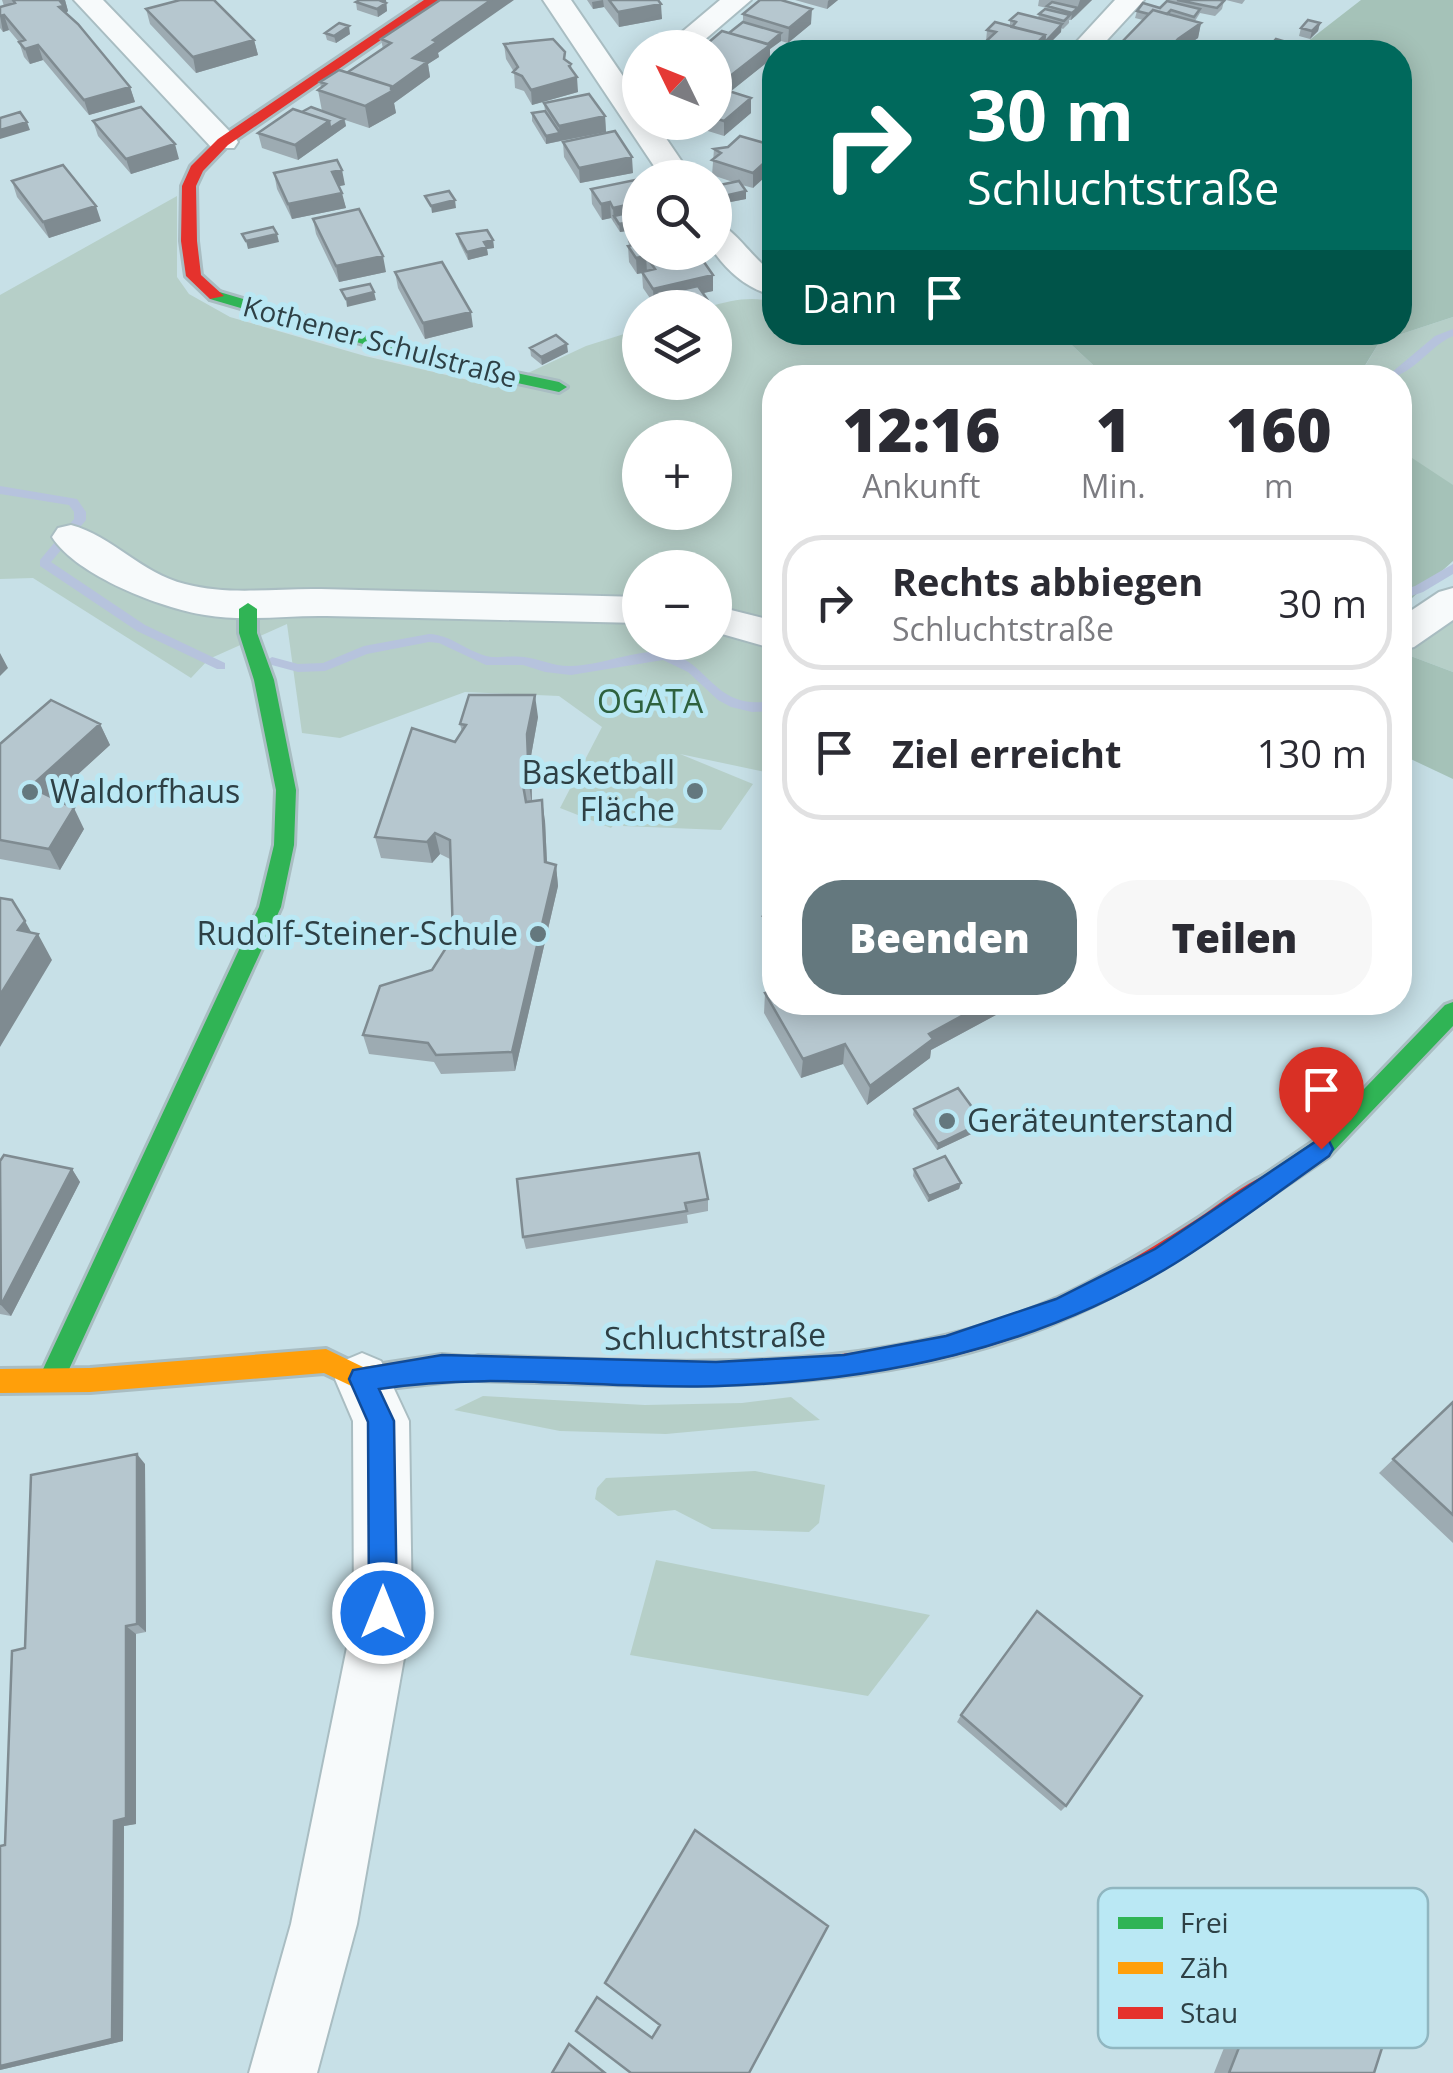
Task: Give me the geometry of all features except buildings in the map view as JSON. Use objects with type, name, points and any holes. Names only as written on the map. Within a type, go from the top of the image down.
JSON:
[{"type":"street","points":[[88,0],[223,142]]},
{"type":"street","name":"Kothener Schulstraße","points":[[433,0],[223,142],[196,170],[189,186],[189,241],[194,276],[219,299],[441,362],[559,386]]},
{"type":"street","points":[[557,0],[622,76]]},
{"type":"street","points":[[700,30],[738,0]]},
{"type":"street","points":[[1092,40],[1130,0]]},
{"type":"street","points":[[732,257],[762,280]]},
{"type":"street","points":[[71,537],[142,584],[248,609],[299,602],[622,610]]},
{"type":"street","points":[[1412,629],[1453,601]]},
{"type":"street","points":[[51,1380],[270,907],[284,845],[286,790],[264,680],[248,633],[248,609]]},
{"type":"street","points":[[732,624],[762,632]]},
{"type":"street","name":"Schluchtstraße","points":[[0,1381],[326,1361],[362,1379],[442,1367],[716,1374],[844,1367],[946,1348],[1062,1308],[1164,1256],[1321,1149],[1453,1011]]},
{"type":"street","points":[[283,2073],[324,1924],[383,1613],[381,1421],[362,1379]]},
{"type":"green space","points":[[1361,0],[1453,0],[1453,317],[1412,330],[1412,40],[1309,40]]},
{"type":"green space","name":"OGATA","points":[[177,196],[177,277],[189,294],[230,317],[365,356],[498,387],[586,346],[622,335],[622,400],[732,400],[732,301],[750,299],[762,300],[762,345],[1072,345],[1093,365],[762,365],[762,771],[680,754],[753,784],[721,830],[623,826],[633,801],[611,828],[560,808],[602,727],[559,696],[465,692],[340,738],[302,733],[287,624],[209,659],[191,678],[33,578],[0,579],[0,295]]},
{"type":"green space","points":[[1453,317],[1453,489],[1412,506],[1412,365],[1366,365],[1378,345],[1412,345],[1412,330]]},
{"type":"green space","points":[[1072,345],[1378,345],[1365,365],[1093,365]]},
{"type":"green space","points":[[1412,458],[1453,485],[1453,561],[1412,598]]},
{"type":"green space","points":[[1453,618],[1453,672],[1412,657],[1412,644]]},
{"type":"green space","points":[[1412,657],[1453,672],[1453,779],[1412,760]]},
{"type":"green space","points":[[483,1396],[645,1405],[742,1403],[791,1397],[820,1420],[666,1434],[560,1431],[454,1410]]},
{"type":"green space","points":[[755,1471],[825,1485],[819,1523],[809,1532],[712,1529],[675,1510],[618,1516],[595,1499],[597,1488],[606,1478]]},
{"type":"green space","points":[[656,1560],[930,1615],[868,1696],[630,1655]]},
{"type":"waterway","points":[[1406,365],[1439,338],[1453,332]]},
{"type":"waterway","points":[[0,490],[73,502],[80,520],[44,563],[141,628],[221,666]]},
{"type":"waterway","points":[[1412,592],[1453,568]]},
{"type":"waterway","points":[[272,661],[298,668],[325,667],[364,650],[429,638],[441,639],[486,661],[524,661],[571,671],[663,656],[680,661],[735,704],[762,707]]},
{"type":"traffic: fast","points":[[216,296],[441,362],[559,387]]},
{"type":"traffic: fast","points":[[51,1380],[270,907],[284,845],[286,790],[264,680],[248,633],[248,609]]},
{"type":"traffic: fast","points":[[1268,1185],[1321,1149],[1453,1011]]},
{"type":"traffic: slow","points":[[0,1381],[90,1380],[326,1361],[362,1379],[442,1367],[478,1368]]},
{"type":"traffic: jam","points":[[216,296],[194,276],[189,241],[189,186],[196,169],[223,142],[433,0]]},
{"type":"traffic: jam","points":[[478,1368],[776,1371],[850,1365],[923,1353],[995,1334],[1092,1294],[1268,1185]]},
{"type":"place","name":"Basketball Fläche","points":[[695,791]]},
{"type":"place","name":"Waldorfhaus","points":[[30,792]]},
{"type":"place","name":"Rudolf-Steiner-Schule","points":[[538,934]]},
{"type":"place","name":"Geräteunterstand","points":[[947,1121]]},
{"type":"route","points":[[383,1613],[381,1421],[362,1379],[442,1367],[716,1374],[844,1367],[946,1348],[1062,1308],[1164,1256],[1321,1149]]}]
